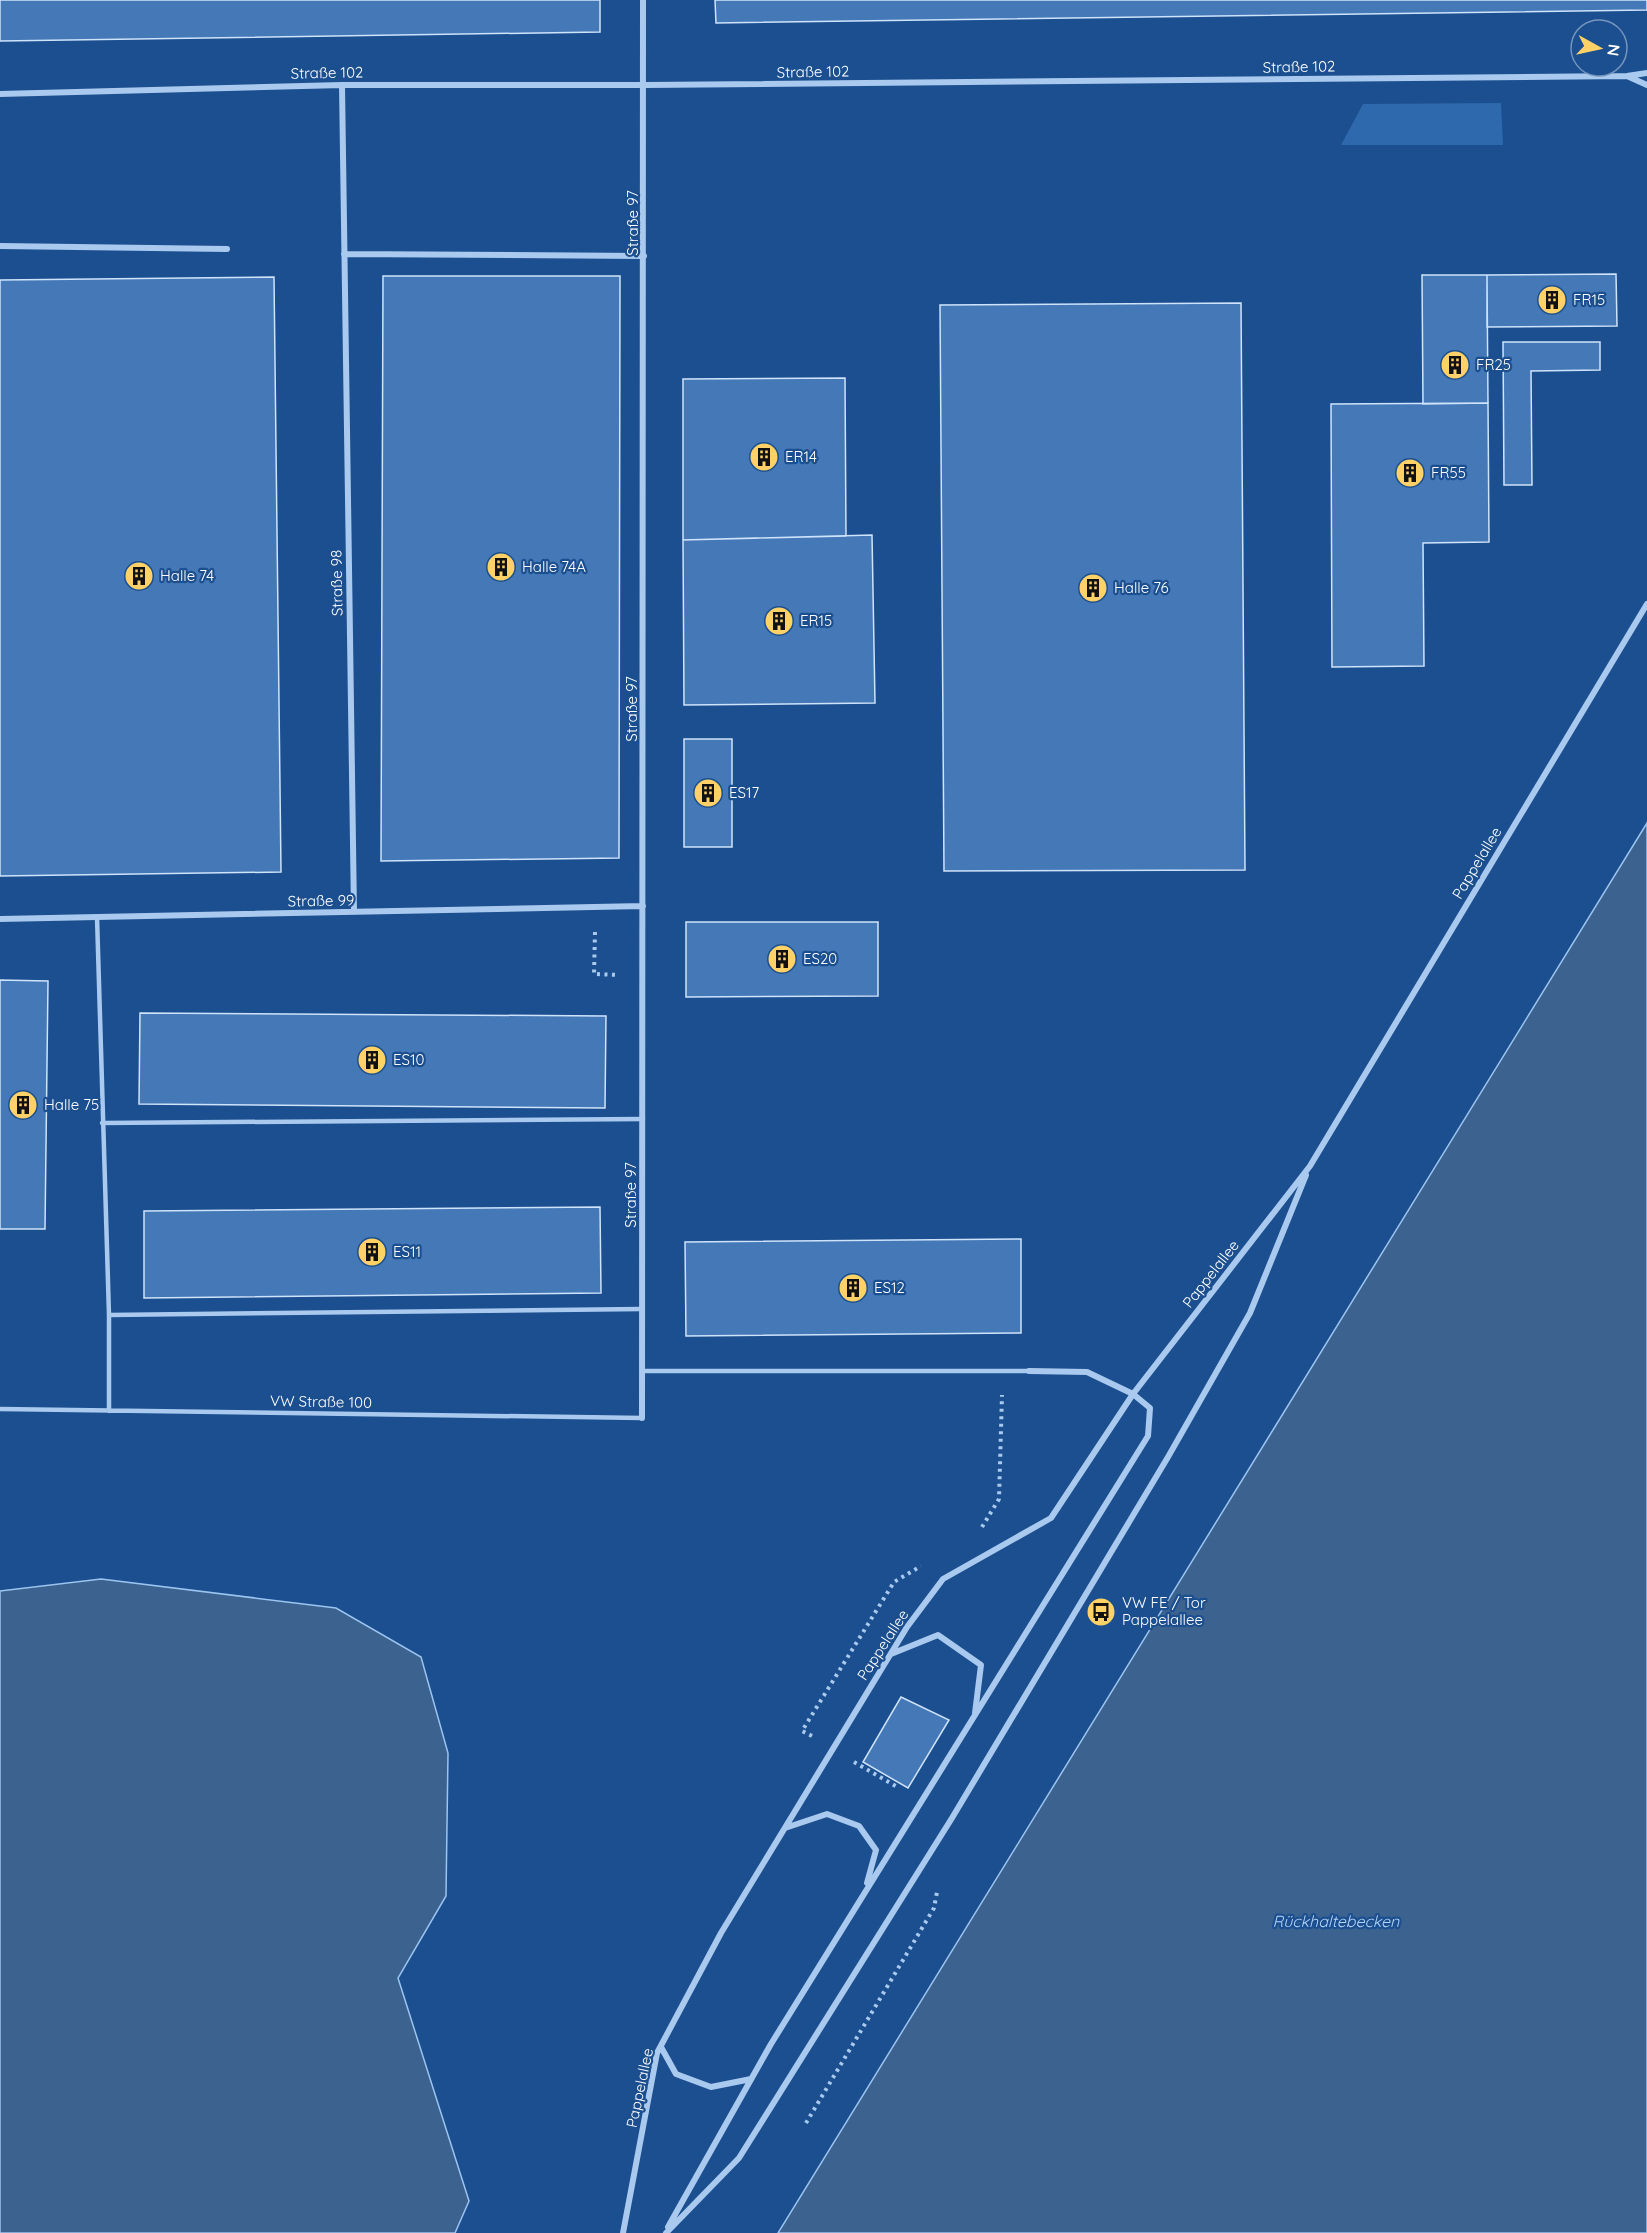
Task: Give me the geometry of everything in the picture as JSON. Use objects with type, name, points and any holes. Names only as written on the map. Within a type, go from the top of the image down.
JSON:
[{"type":"street","name":"Straße 97","points":[[642,1418],[645,85],[643,0]]},
{"type":"street","name":"Straße 102","points":[[1629,76],[1647,73]]},
{"type":"street","name":"Straße 102","points":[[0,94],[342,85],[645,85],[1569,77]]},
{"type":"street","name":"Straße 102","points":[[1629,77],[1647,85]]},
{"type":"street","name":"Straße 98","points":[[342,85],[354,912]]},
{"type":"street","points":[[0,246],[227,249]]},
{"type":"street","points":[[344,254],[644,256]]},
{"type":"street","name":"Pappelallee","points":[[623,2233],[657,2053],[721,1933],[891,1654],[943,1579],[1051,1518],[1133,1394],[1310,1166],[1647,604]]},
{"type":"street","name":"Straße 99","points":[[0,919],[644,906]]},
{"type":"street","name":"Pappelallee","points":[[666,2233],[739,2158],[964,1798],[1168,1457],[1250,1314],[1310,1166]]},
{"type":"street","points":[[666,2233],[751,2079],[1148,1436],[1150,1408],[1133,1394],[1087,1372],[1029,1371]]},
{"type":"street","points":[[891,1654],[938,1635],[981,1665],[974,1716]]},
{"type":"street","points":[[784,1828],[827,1814],[859,1826],[876,1850],[865,1893]]},
{"type":"street","points":[[661,2047],[676,2074],[711,2087],[751,2079]]},
{"type":"lane","points":[[98,917],[110,1411]]},
{"type":"lane","points":[[102,1124],[643,1119]]},
{"type":"lane","points":[[109,1315],[642,1309]]},
{"type":"lane","points":[[643,1371],[1029,1371]]},
{"type":"lane","name":"VW Straße 100","points":[[0,1409],[642,1418]]},
{"type":"path","points":[[595,907],[594,974],[644,975]]},
{"type":"path","points":[[980,1530],[999,1499],[1003,1371]]},
{"type":"path","points":[[922,1564],[894,1582],[802,1731],[922,1802]]},
{"type":"path","points":[[806,2123],[934,1908],[937,1890]]},
{"type":"shaded area","points":[[1501,103],[1503,145],[1341,145],[1363,104]]},
{"type":"water","name":"Rückhaltebecken","points":[[1647,823],[1647,2233],[778,2233]]},
{"type":"water","points":[[101,1579],[336,1608],[421,1657],[448,1753],[446,1896],[398,1978],[469,2201],[455,2233],[0,2233],[0,1591]]},
{"type":"building","points":[[0,0],[600,0],[600,32],[0,41]]},
{"type":"building","points":[[715,0],[1647,0],[1647,10],[716,23]]},
{"type":"building","name":"FR15","points":[[1616,274],[1617,326],[1487,327],[1487,275]]},
{"type":"building","name":"FR25","points":[[1422,275],[1487,275],[1488,403],[1423,404]]},
{"type":"building","name":"Halle 74A","points":[[383,276],[620,276],[619,858],[381,861]]},
{"type":"building","name":"Halle 74","points":[[274,277],[281,872],[0,876],[0,280]]},
{"type":"building","name":"Halle 76","points":[[1241,303],[1245,870],[944,871],[940,305]]},
{"type":"building","points":[[1503,342],[1600,342],[1600,370],[1531,371],[1532,485],[1504,485]]},
{"type":"building","name":"ER14","points":[[845,378],[846,536],[683,540],[683,379]]},
{"type":"building","name":"FR55","points":[[1488,403],[1489,542],[1423,543],[1424,666],[1332,667],[1331,404]]},
{"type":"building","name":"ER15","points":[[872,535],[875,703],[684,705],[683,540]]},
{"type":"building","name":"ES17","points":[[684,739],[732,739],[732,847],[684,847]]},
{"type":"building","name":"ES20","points":[[686,922],[878,922],[878,996],[686,997]]},
{"type":"building","name":"Halle 75","points":[[0,980],[48,981],[45,1229],[0,1229]]},
{"type":"building","name":"ES10","points":[[140,1013],[606,1016],[605,1108],[139,1104]]},
{"type":"building","name":"ES11","points":[[600,1207],[601,1293],[144,1298],[144,1211]]},
{"type":"building","name":"ES12","points":[[1021,1239],[1021,1333],[686,1336],[685,1242]]},
{"type":"building","points":[[901,1697],[949,1720],[908,1788],[863,1762]]},
{"type":"place","name":"FR15","points":[[1552,300]]},
{"type":"place","name":"FR25","points":[[1455,365]]},
{"type":"place","name":"ER14","points":[[764,457]]},
{"type":"place","name":"FR55","points":[[1410,473]]},
{"type":"place","name":"Halle 74A","points":[[501,567]]},
{"type":"place","name":"Halle 74","points":[[139,576]]},
{"type":"place","name":"Halle 76","points":[[1093,588]]},
{"type":"place","name":"ER15","points":[[779,621]]},
{"type":"place","name":"ES17","points":[[708,793]]},
{"type":"place","name":"ES20","points":[[782,959]]},
{"type":"place","name":"ES10","points":[[372,1060]]},
{"type":"place","name":"Halle 75","points":[[23,1105]]},
{"type":"place","name":"ES11","points":[[372,1252]]},
{"type":"place","name":"ES12","points":[[853,1288]]},
{"type":"place","name":"VW FE / Tor Pappelallee","points":[[1101,1612]]}]
